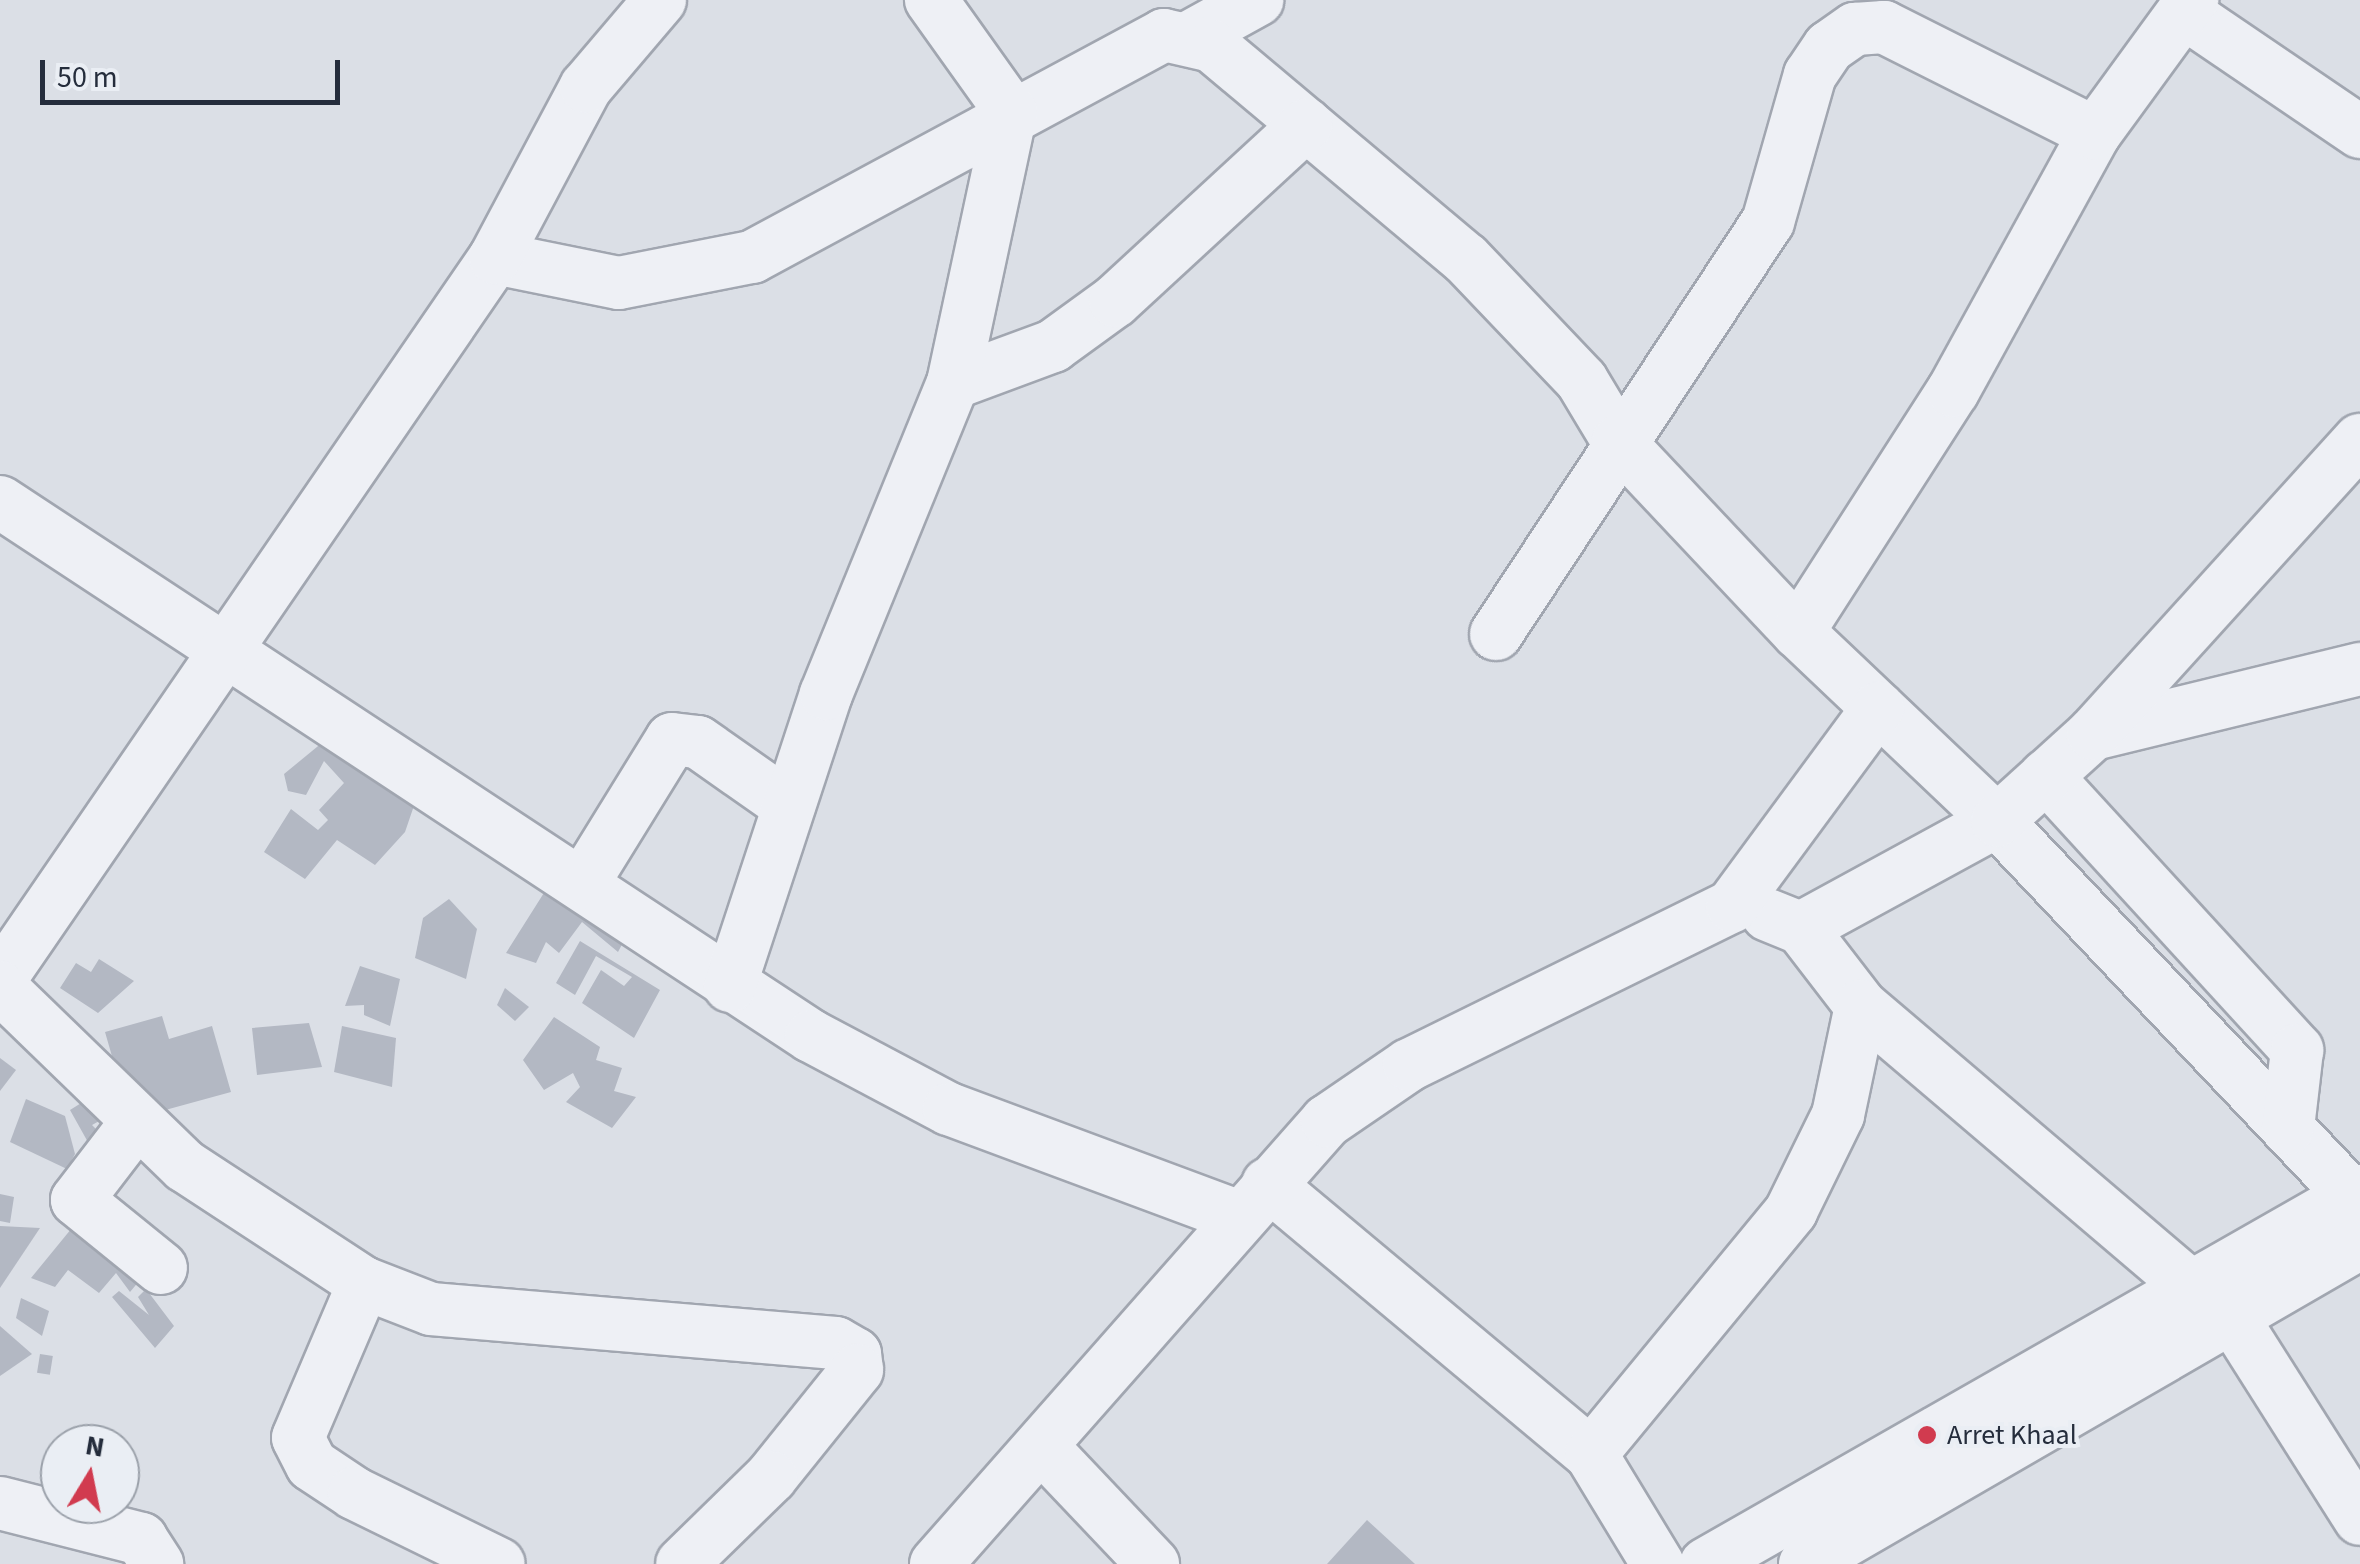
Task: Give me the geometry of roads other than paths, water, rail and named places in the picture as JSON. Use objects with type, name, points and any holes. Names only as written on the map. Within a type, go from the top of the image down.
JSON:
[{"type":"street","points":[[0,979],[231,651],[496,258],[586,87],[660,0]]},
{"type":"street","points":[[730,986],[789,806],[953,384],[1010,112],[931,0]]},
{"type":"street","points":[[496,258],[619,283],[752,258],[1010,112],[1164,36],[1190,37],[1257,0]]},
{"type":"street","points":[[1798,632],[1953,391],[2095,133],[2190,7],[2360,132]]},
{"type":"street","points":[[1496,634],[1618,441],[1768,222],[1810,75],[1830,23],[1855,29],[1884,27],[2095,133]]},
{"type":"street","points":[[1190,37],[1306,125],[1466,259],[1582,381],[1618,441],[1798,632],[1997,821],[2288,1128],[2357,1210]]},
{"type":"street","points":[[953,384],[1053,346],[1115,301],[1306,125]]},
{"type":"street","points":[[1801,928],[1997,821],[2093,734],[2360,440]]},
{"type":"street","points":[[0,502],[583,882],[730,986],[949,1109],[1254,1201],[1591,1454],[1658,1564]]},
{"type":"street","points":[[2093,734],[2360,668]]},
{"type":"street","points":[[936,1564],[1043,1448],[1327,1121],[1409,1065],[1732,906],[1878,708]]},
{"type":"street","points":[[583,882],[672,739],[698,742],[789,806]]},
{"type":"street","points":[[2046,776],[2297,1050],[2288,1128]]},
{"type":"street","points":[[1732,906],[1801,928],[1860,1006],[2190,1286]]},
{"type":"street","points":[[0,987],[136,1124],[364,1283],[431,1309],[836,1343],[856,1354],[857,1370],[771,1477],[682,1564]]},
{"type":"street","points":[[1591,1454],[1791,1211],[1838,1114],[1860,1006]]},
{"type":"street","points":[[136,1124],[77,1200],[162,1268]]},
{"type":"street","points":[[1706,1564],[2190,1286],[2357,1210]]},
{"type":"street","points":[[1805,1564],[2232,1316],[2357,1210]]},
{"type":"street","points":[[364,1283],[298,1438],[312,1465],[354,1493],[499,1564]]},
{"type":"street","points":[[2232,1316],[2360,1519]]},
{"type":"street","points":[[1043,1448],[1152,1564]]},
{"type":"street","points":[[0,1504],[141,1539],[157,1564]]},
{"type":"place","name":"Arret Khaal","points":[[1927,1435]]}]
